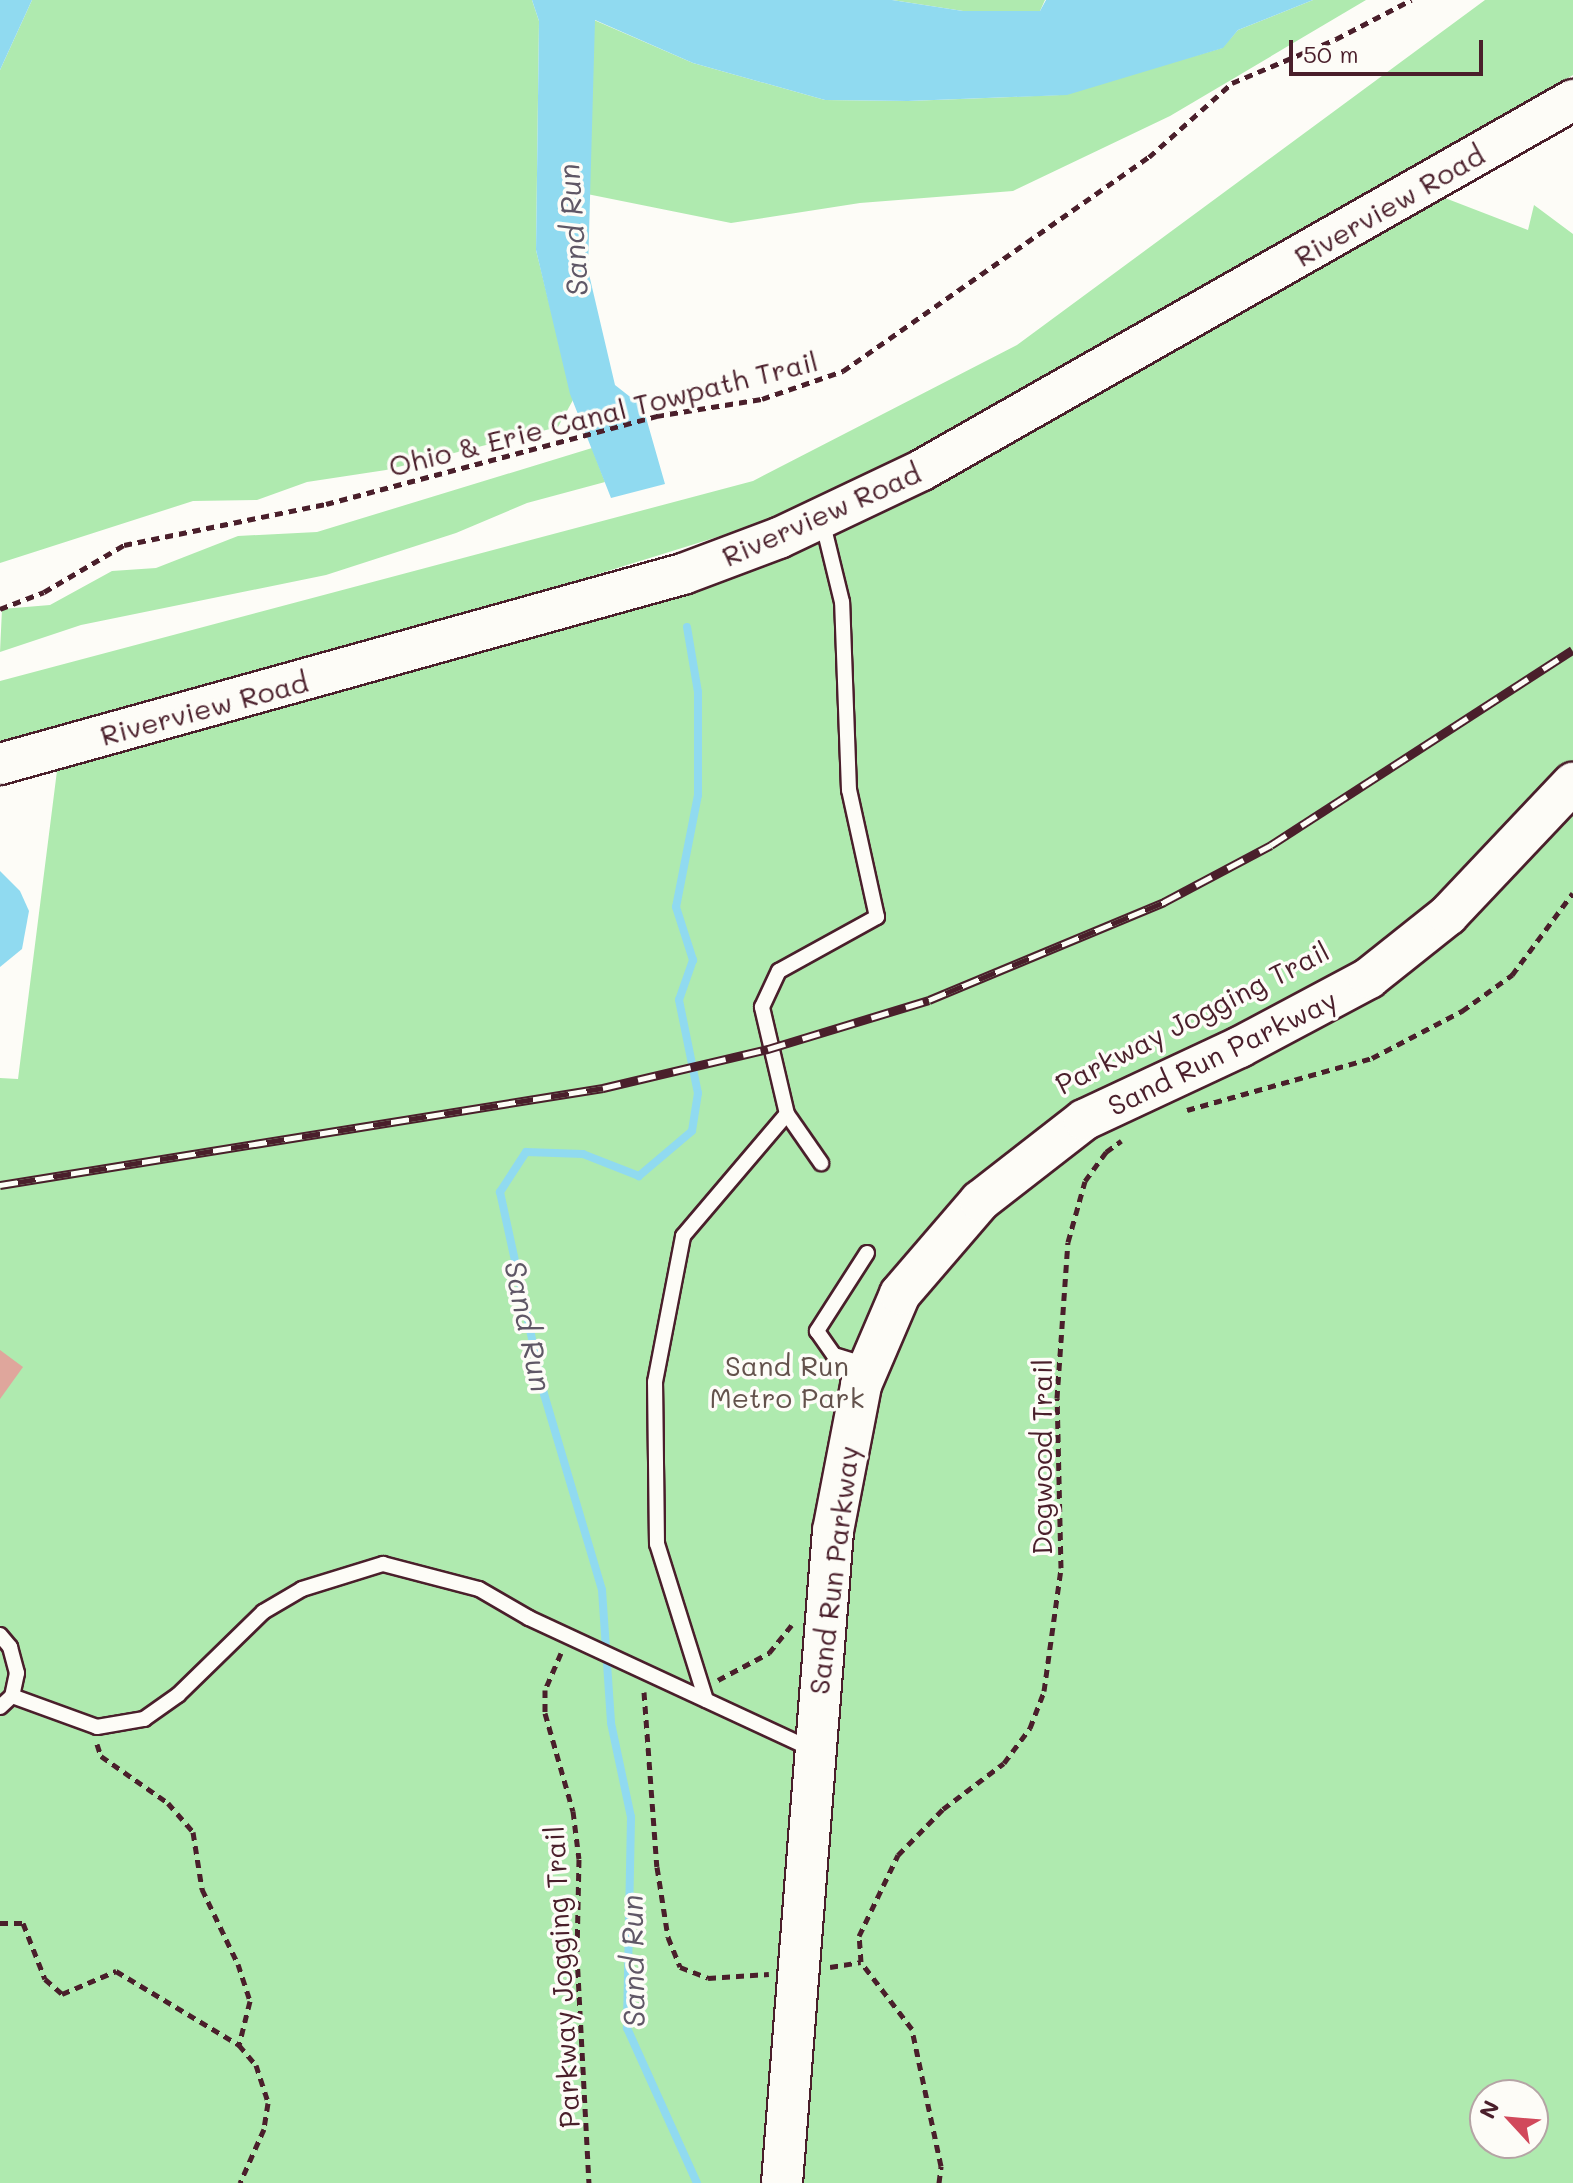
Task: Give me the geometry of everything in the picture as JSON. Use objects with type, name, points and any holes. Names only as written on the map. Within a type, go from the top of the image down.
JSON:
[{"type":"street","name":"Riverview Road","points":[[0,764],[683,574],[822,519],[922,470],[1573,100]]},
{"type":"street","name":"Sand Run Parkway","points":[[782,2183],[813,1751],[841,1468],[867,1365],[886,1320],[922,1263],[980,1201],[1049,1143],[1128,1096],[1253,1041],[1369,978],[1448,915],[1573,783]]},
{"type":"lane","points":[[821,1163],[787,1114],[762,1007],[779,971],[877,917],[849,790],[842,602],[822,519]]},
{"type":"lane","points":[[706,1700],[657,1544],[655,1382],[683,1236],[787,1114]]},
{"type":"lane","points":[[867,1253],[817,1331],[834,1355],[867,1365]]},
{"type":"lane","points":[[12,1696],[97,1727],[144,1719],[178,1695],[263,1612],[302,1589],[383,1564],[479,1589],[813,1751]]},
{"type":"lane","points":[[0,1635],[15,1659],[12,1696],[0,1707]]},
{"type":"path","name":"Ohio & Erie Canal Towpath Trail","points":[[0,609],[44,592],[124,545],[342,500],[656,416],[762,399],[843,371],[1149,157],[1232,83],[1336,39],[1411,0]]},
{"type":"path","points":[[1176,1114],[1372,1058],[1406,1043],[1512,975],[1573,893]]},
{"type":"path","name":"Dogwood Trail","points":[[861,1962],[859,1936],[898,1855],[943,1809],[1004,1763],[1030,1728],[1044,1691],[1061,1568],[1057,1398],[1073,1207],[1085,1181],[1106,1152],[1127,1137]]},
{"type":"path","points":[[701,1684],[769,1653],[801,1611]]},
{"type":"path","name":"Parkway Jogging Trail","points":[[573,1636],[545,1690],[545,1713],[573,1811],[579,1859],[577,1955],[589,2183]]},
{"type":"path","points":[[643,1670],[657,1867],[668,1937],[680,1967],[708,1978],[796,1972],[861,1962],[912,2029],[941,2166],[939,2183]]},
{"type":"path","points":[[97,1727],[101,1756],[168,1803],[193,1832],[202,1889],[238,1964],[250,2001],[239,2045]]},
{"type":"path","points":[[0,1923],[23,1923],[45,1979],[62,1994],[116,1971],[239,2045],[256,2065],[268,2103],[264,2129],[240,2183]]},
{"type":"green space","points":[[32,0],[532,0],[539,21],[536,250],[573,400],[558,427],[386,470],[307,482],[257,500],[193,501],[0,563],[0,70]]},
{"type":"green space","points":[[892,0],[1045,0],[1040,11],[963,11]]},
{"type":"green space","points":[[1313,0],[1366,0],[1170,116],[1013,191],[860,203],[731,223],[587,194],[594,20],[693,63],[825,100],[908,101],[1060,95],[1222,48],[1238,30]]},
{"type":"green space","points":[[1485,0],[1573,0],[1573,75],[1223,284],[900,459],[785,516],[473,613],[0,749],[0,681],[753,481],[1017,345]]},
{"type":"green space","name":"Sand Run Metro Park","points":[[1419,188],[1528,230],[1534,205],[1573,234],[1573,2183],[0,2183],[0,1078],[18,1079],[60,747],[683,574]]},
{"type":"green space","points":[[592,448],[605,482],[527,503],[456,533],[326,575],[81,625],[0,652],[2,609],[50,605],[112,571],[156,568],[238,536],[317,532]]},
{"type":"water","points":[[0,0],[32,0],[0,70]]},
{"type":"water","points":[[532,0],[892,0],[963,11],[1040,11],[1046,0],[1313,0],[1238,30],[1223,48],[1067,95],[908,101],[825,100],[693,63],[595,20],[588,270],[615,385],[643,407],[665,484],[611,498],[570,394],[536,250],[539,21]]},
{"type":"water","points":[[0,871],[20,891],[29,911],[22,949],[0,967]]},
{"type":"building","points":[[0,1350],[23,1367],[0,1399]]},
{"type":"waterway","name":"Sand Run","points":[[687,627],[698,692],[698,795],[676,907],[693,960],[679,1000],[698,1093],[692,1131],[639,1176],[583,1154],[526,1152],[500,1192],[544,1394],[602,1590],[611,1723],[631,1817],[627,2028],[697,2183]]},
{"type":"railway","points":[[0,1185],[603,1088],[768,1049],[929,1000],[1164,902],[1271,845],[1573,650]]}]
